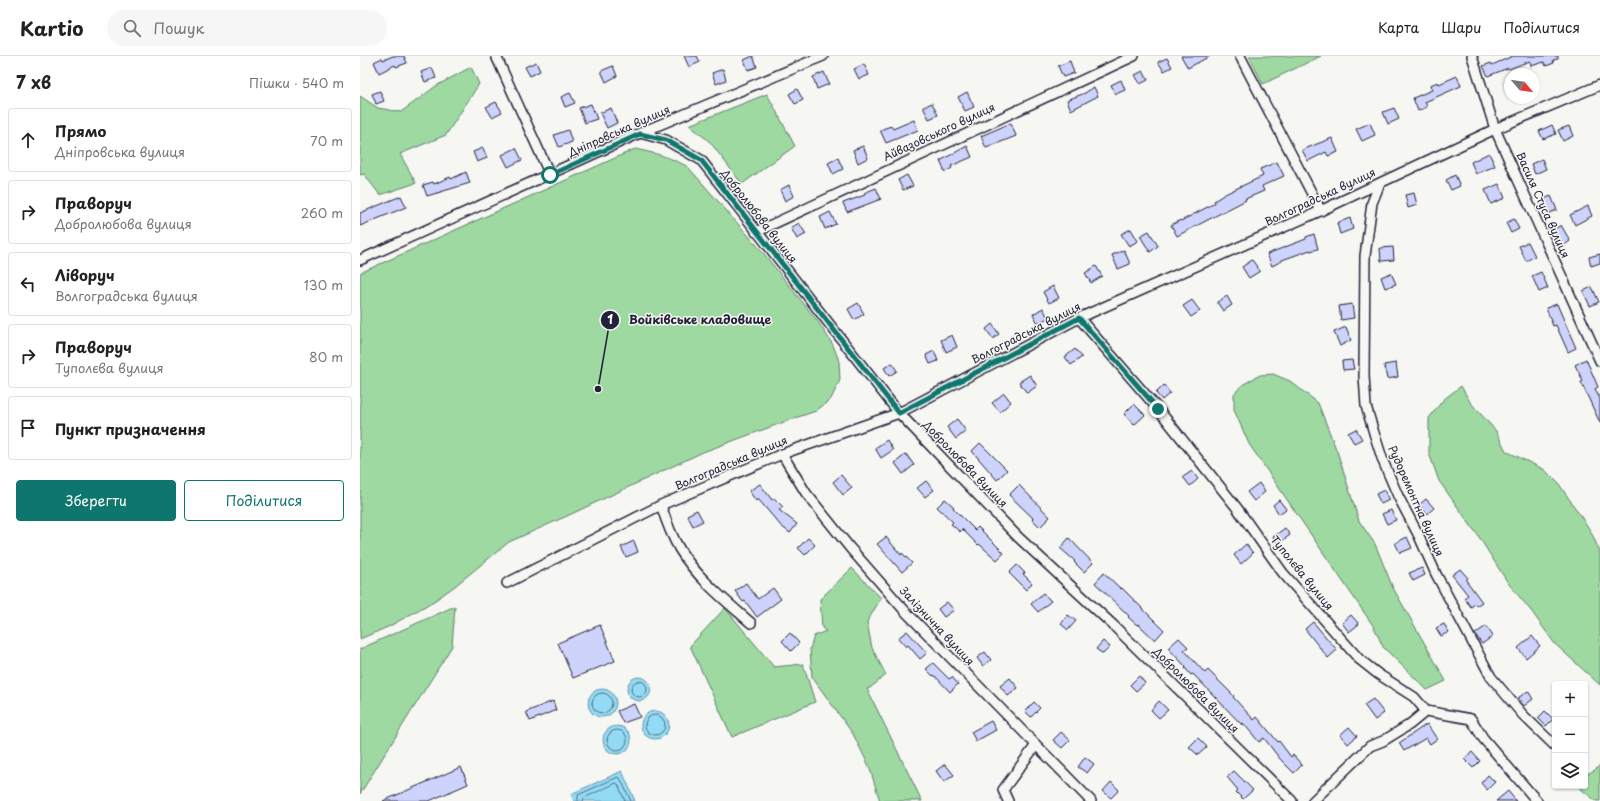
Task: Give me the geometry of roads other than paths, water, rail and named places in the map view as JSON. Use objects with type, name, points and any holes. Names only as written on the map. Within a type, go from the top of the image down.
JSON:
[{"type":"street","points":[[496,56],[550,175]]},
{"type":"street","name":"Дніпровська вулиця","points":[[360,260],[640,134],[822,56]]},
{"type":"street","name":"Айвазовського вулиця","points":[[756,232],[1134,56]]},
{"type":"street","points":[[1240,56],[1321,211]]},
{"type":"street","name":"Василя Стуса вулиця","points":[[1472,56],[1495,129],[1600,361]]},
{"type":"street","name":"Волгоградська вулиця","points":[[507,583],[661,505],[782,454],[899,413],[1079,318],[1321,211],[1495,129],[1600,85]]},
{"type":"street","name":"Добролюбова вулиця","points":[[640,134],[666,140],[701,160],[899,413],[1018,537],[1114,626],[1292,801]]},
{"type":"street","name":"Рудоремонтна вулиця","points":[[1380,183],[1372,203],[1365,256],[1364,376],[1366,406],[1374,433],[1383,461],[1392,482],[1420,536],[1436,574],[1491,676],[1523,715],[1552,743]]},
{"type":"street","name":"Туполєва вулиця","points":[[1079,318],[1158,409],[1237,508],[1283,573],[1359,659],[1414,697],[1426,711]]},
{"type":"street","name":"Залізнична вулиця","points":[[782,454],[806,493],[850,548],[905,612],[1091,801]]},
{"type":"street","points":[[661,505],[667,523],[680,550],[691,565],[717,592],[751,623]]},
{"type":"street","points":[[1313,801],[1370,746],[1383,741],[1409,725],[1426,711],[1471,719],[1483,738],[1537,801]]},
{"type":"street","points":[[1008,801],[1003,790],[1036,745]]},
{"type":"water","points":[[634,677],[644,677],[651,684],[651,694],[644,701],[634,701],[627,694],[627,684]]},
{"type":"water","points":[[602,689],[612,693],[616,703],[612,713],[602,717],[592,713],[588,703],[592,693]]},
{"type":"water","points":[[655,711],[661,712],[665,715],[668,719],[668,731],[665,735],[661,738],[655,739],[649,738],[645,735],[642,731],[641,725],[642,719],[645,715],[649,712]]},
{"type":"water","points":[[617,726],[627,730],[631,740],[627,750],[617,754],[607,750],[603,740],[607,730]]},
{"type":"water","points":[[622,771],[635,801],[574,801],[571,794]]},
{"type":"place","name":"Войківське кладовище","points":[[598,389]]}]
